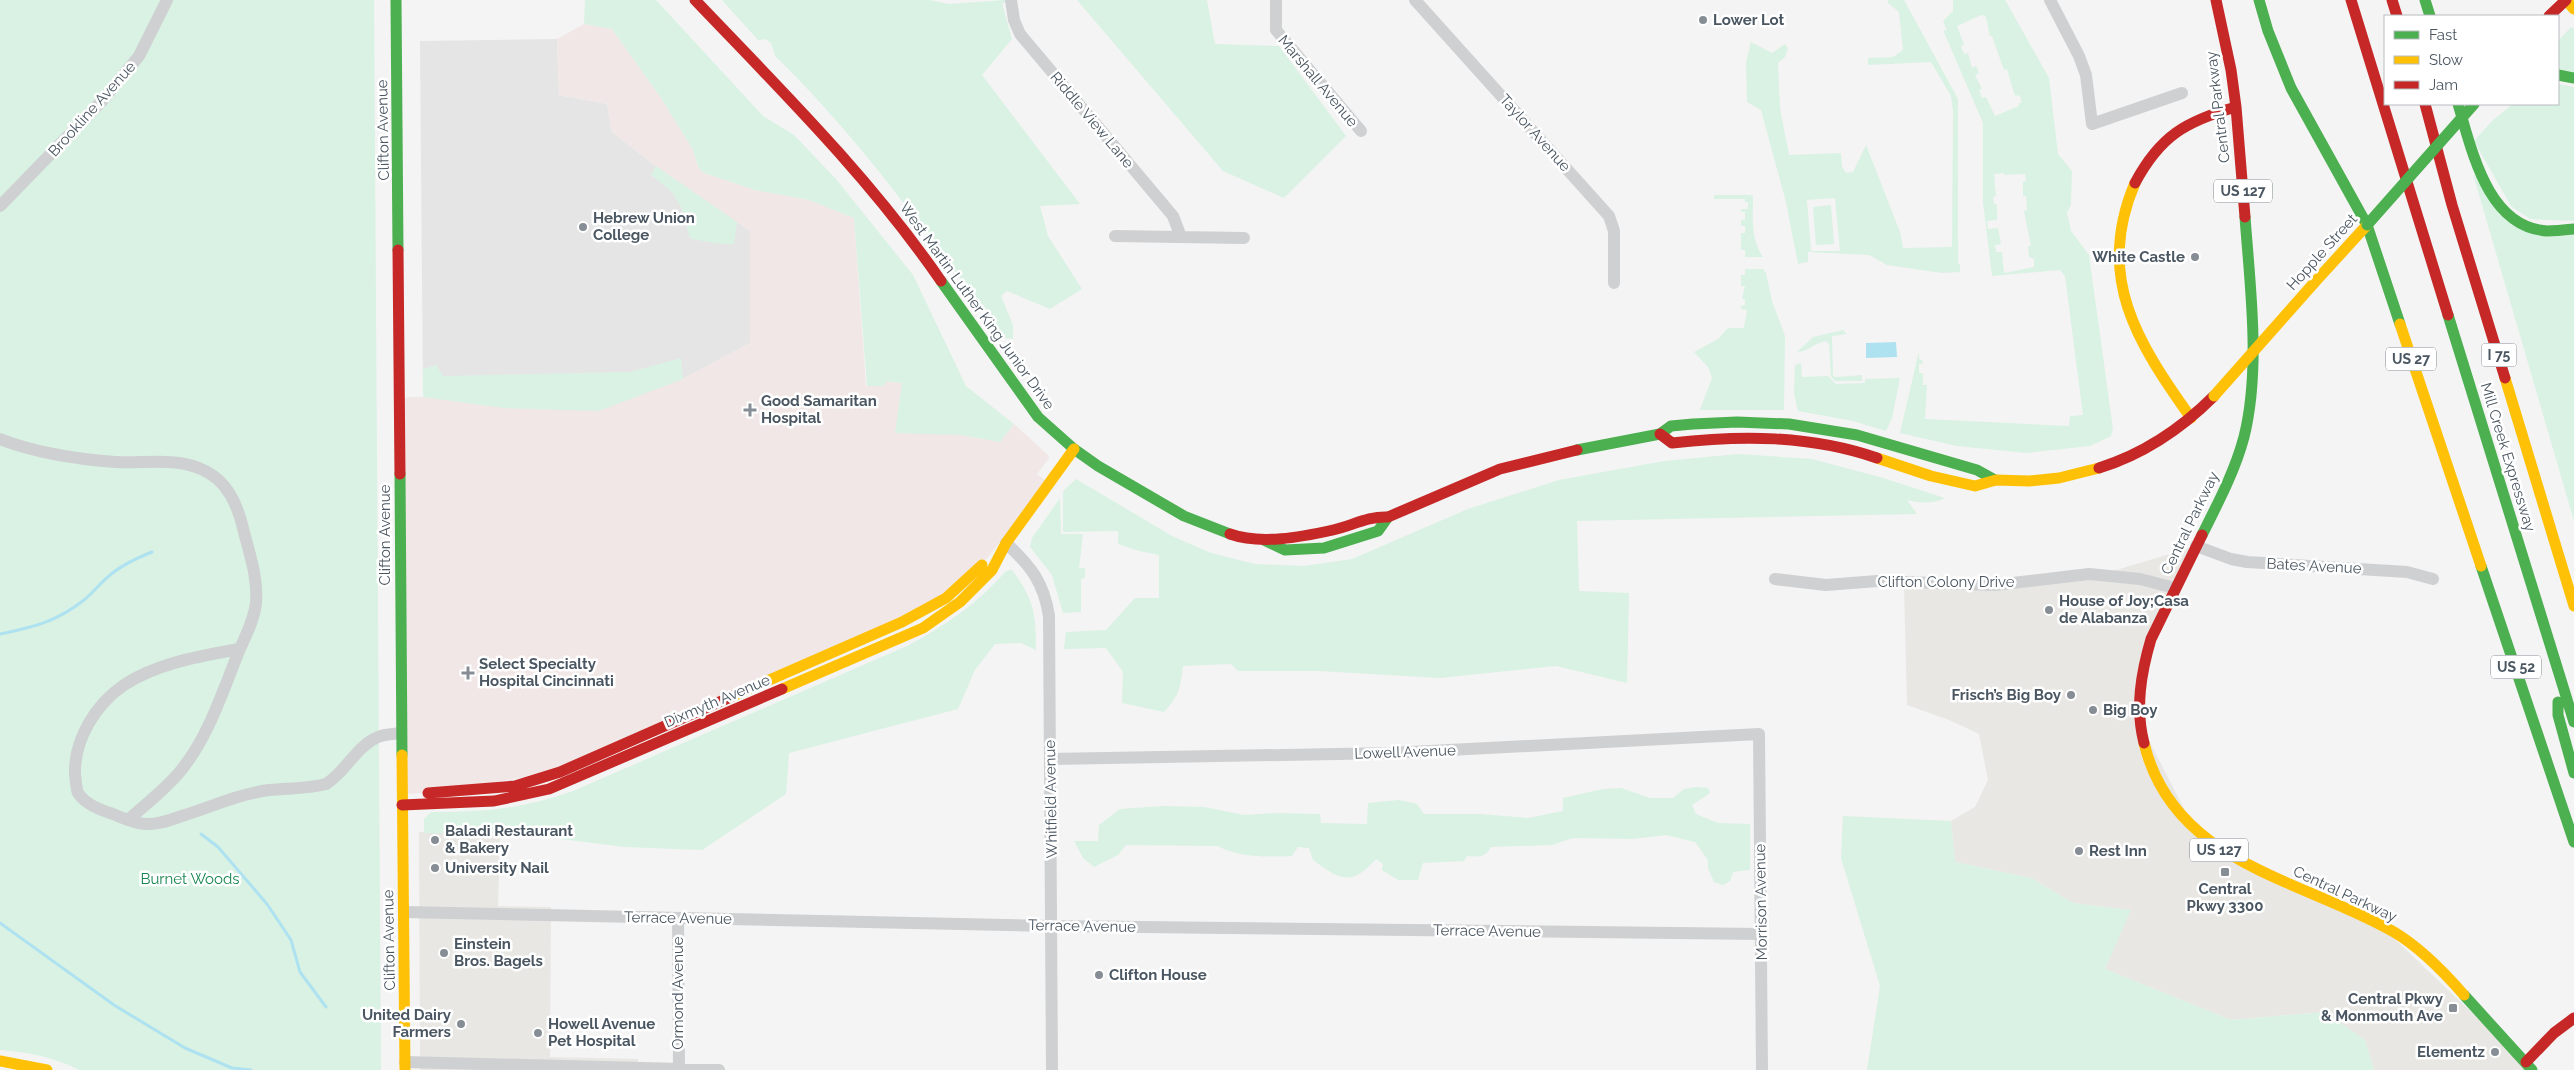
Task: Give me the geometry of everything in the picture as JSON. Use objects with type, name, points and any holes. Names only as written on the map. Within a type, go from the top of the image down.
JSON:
[{"type":"main road","name":"Clifton Avenue","points":[[396,0],[405,1066]]},
{"type":"main road","name":"West Martin Luther King Junior Drive","points":[[695,0],[849,164],[916,244],[1022,397],[1044,422],[1074,449],[1098,466],[1198,522],[1233,535],[1264,540],[1285,550],[1324,548],[1378,531],[1388,517],[1500,468],[1561,453],[1660,434],[1671,426],[1719,422],[1760,422],[1829,429],[1977,470],[1995,480]]},
{"type":"main road","name":"Central Parkway","points":[[2216,0],[2231,70],[2236,107],[2248,260],[2254,375],[2250,405],[2236,461],[2151,639],[2145,658],[2139,703],[2145,750],[2166,798],[2196,832],[2224,853],[2378,923],[2417,948],[2436,964],[2529,1066]]},
{"type":"main road","points":[[2259,0],[2276,57],[2314,135],[2367,225]]},
{"type":"main road","name":"Mill Creek Expressway","points":[[2351,0],[2574,722]]},
{"type":"main road","points":[[2392,0],[2397,15]]},
{"type":"main road","points":[[2425,0],[2430,15]]},
{"type":"main road","points":[[2550,15],[2566,0],[2574,9]]},
{"type":"main road","points":[[2559,75],[2574,78]]},
{"type":"main road","name":"Mill Creek Expressway","points":[[2424,105],[2452,205],[2574,606]]},
{"type":"main road","points":[[2458,105],[2485,185],[2505,212],[2531,227],[2563,231],[2574,229]]},
{"type":"main road","name":"Hopple Street","points":[[2191,418],[2214,396],[2473,105]]},
{"type":"main road","points":[[2191,418],[2169,387],[2126,305],[2118,265],[2121,226],[2132,190],[2156,150],[2172,134],[2188,124],[2236,107]]},
{"type":"main road","name":"US 27","points":[[2367,225],[2457,492]]},
{"type":"main road","name":"West Martin Luther King Junior Drive","points":[[1660,434],[1672,443],[1726,438],[1789,440],[1847,449],[1950,481],[1977,486],[1995,480],[2032,481],[2054,479],[2103,468],[2162,440],[2191,418]]},
{"type":"main road","name":"Dixmyth Avenue","points":[[402,799],[482,803],[505,800],[549,789],[923,628],[968,596],[1000,560],[1006,544],[1074,449]]},
{"type":"main road","name":"US 52","points":[[2457,492],[2574,842]]},
{"type":"main road","points":[[2558,671],[2558,715],[2574,773]]},
{"type":"main road","points":[[2529,1066],[2554,1033],[2574,1018]]},
{"type":"main road","points":[[0,1061],[35,1066],[47,1070]]},
{"type":"street","name":"Brookline Avenue","points":[[0,206],[102,101],[139,56],[167,0]]},
{"type":"street","name":"Riddle View Lane","points":[[1011,0],[1014,20],[1020,34],[1173,216],[1181,237]]},
{"type":"street","name":"Marshall Avenue","points":[[1276,0],[1276,30],[1361,131]]},
{"type":"street","name":"Taylor Avenue","points":[[1415,0],[1609,216],[1614,231],[1614,283]]},
{"type":"street","points":[[2050,0],[2079,56],[2086,75],[2092,124],[2182,93]]},
{"type":"street","points":[[1115,236],[1244,238]]},
{"type":"street","points":[[0,439],[31,449],[89,459],[172,462],[201,469],[216,478],[229,493],[238,508],[256,576],[256,603],[252,624],[239,649],[213,716],[194,751],[162,791],[128,820]]},
{"type":"street","name":"Whitfield Avenue","points":[[1006,544],[1033,571],[1044,589],[1047,603],[1052,926],[1052,1070]]},
{"type":"street","name":"Bates Avenue","points":[[2196,546],[2231,559],[2247,562],[2399,571],[2433,578]]},
{"type":"street","name":"Clifton Colony Drive","points":[[1775,579],[1826,585],[1877,581],[1995,585],[2089,574],[2140,579],[2175,588]]},
{"type":"street","points":[[239,649],[198,656],[146,674],[126,684],[109,697],[91,720],[78,751],[75,767],[78,792],[90,804],[128,820],[145,824],[161,823],[224,801],[257,793],[326,784],[334,779],[359,752],[378,736],[401,733]]},
{"type":"street","name":"Lowell Avenue","points":[[1050,759],[1391,753],[1758,734]]},
{"type":"street","name":"Morrison Avenue","points":[[1758,734],[1762,934],[1762,1070]]},
{"type":"street","name":"Terrace Avenue","points":[[404,912],[1052,926],[1762,934]]},
{"type":"street","name":"Ormond Avenue","points":[[678,918],[679,1069]]},
{"type":"street","points":[[405,1066],[719,1070]]},
{"type":"shaded area","name":"Good Samaritan Hospital","points":[[584,24],[612,29],[661,98],[692,148],[699,168],[704,173],[755,190],[809,200],[854,218],[866,386],[884,386],[886,381],[902,383],[961,435],[1000,442],[1014,424],[1048,455],[1049,458],[1037,474],[1048,483],[979,568],[946,598],[560,772],[424,793],[402,794],[400,400],[409,397],[423,397],[504,408],[549,409],[683,379],[750,343],[750,231],[670,177],[612,132],[607,104],[559,95],[557,39]]},
{"type":"shaded area","name":"Hebrew Union College","points":[[557,39],[559,95],[607,104],[612,132],[670,177],[751,231],[750,343],[683,379],[549,409],[504,408],[423,397],[420,41]]},
{"type":"shaded area","points":[[2196,546],[2151,639],[2140,723],[2196,832],[2378,923],[2532,1070],[2374,1070],[2365,1040],[2324,1012],[2231,1020],[2105,969],[2130,910],[2073,903],[2031,878],[1955,862],[1951,821],[1975,807],[1988,780],[1979,734],[1949,720],[1907,705],[1904,588],[1951,589],[2080,581]]},
{"type":"shaded area","points":[[419,832],[500,834],[498,906],[551,907],[550,1057],[638,1059],[638,1070],[420,1070]]},
{"type":"green space","name":"Burnet Woods","points":[[0,0],[374,0],[381,1070],[79,1070],[70,1065],[41,1056],[0,1050]]},
{"type":"green space","points":[[585,0],[656,0],[763,116],[794,135],[836,179],[913,275],[966,386],[1014,424],[1000,442],[961,435],[895,433],[902,383],[886,381],[884,386],[867,386],[854,218],[809,200],[755,190],[704,173],[699,168],[692,148],[661,98],[612,29],[584,24]]},
{"type":"green space","points":[[722,0],[929,0],[949,4],[1005,0],[1005,3],[1002,3],[1012,39],[982,75],[1080,204],[1040,206],[1048,236],[1082,289],[1050,309],[1007,291],[1001,296],[1013,325],[1013,339],[1004,338],[896,192],[838,122],[775,56],[771,43],[765,39],[758,40]]},
{"type":"green space","points":[[1077,0],[1207,0],[1215,44],[1279,46],[1346,136],[1284,198],[1223,171]]},
{"type":"green space","points":[[1888,0],[1904,0],[1958,99],[1958,263],[1960,264],[1960,272],[1942,273],[1887,265],[1869,255],[1808,252],[1808,262],[1798,264],[1786,202],[1761,110],[1747,102],[1746,62],[1751,42],[1772,53],[1785,44],[1788,48],[1785,57],[1778,63],[1780,108],[1789,155],[1841,153],[1842,167],[1846,173],[1853,172],[1866,145],[1900,232],[1903,248],[1952,247],[1953,110],[1951,96],[1931,62],[1868,65],[1868,58],[1893,57],[1903,50],[1899,12],[1888,3]],"holes":[[[1835,198],[1840,251],[1811,251],[1807,200]]]},
{"type":"green space","points":[[1953,0],[2005,0],[2049,78],[2058,154],[2072,171],[2071,205],[2067,213],[2071,231],[2089,255],[2113,429],[2111,436],[2090,446],[2026,453],[1957,446],[1900,433],[1919,351],[1919,359],[1922,360],[1923,364],[1919,364],[1919,373],[1923,373],[1923,385],[1927,385],[1925,419],[2069,426],[2070,416],[2083,415],[2065,276],[2060,270],[1992,276],[1983,202],[1983,123],[1943,30],[1947,31],[1943,21],[1953,11]],"holes":[[[1981,15],[1985,16],[1990,36],[1992,36],[2004,70],[2007,69],[2014,93],[2016,96],[2019,95],[2022,102],[2018,104],[2019,106],[1995,116],[1986,97],[1982,98],[1979,90],[1982,89],[1975,75],[1979,73],[1976,66],[1972,68],[1968,53],[1964,54],[1961,46],[1964,45],[1957,26]],[[2003,173],[2004,175],[2025,174],[2026,181],[2023,182],[2023,196],[2026,196],[2027,210],[2024,211],[2031,246],[2028,246],[2029,257],[2034,259],[2034,267],[2004,273],[2002,252],[1996,252],[1995,245],[2001,244],[1998,228],[1988,229],[1987,221],[1997,220],[1997,204],[1994,204],[1993,197],[1996,196],[1994,174]]]},
{"type":"green space","points":[[2571,27],[2574,29],[2574,74],[2559,72],[2559,40]]},
{"type":"green space","points":[[2559,84],[2574,87],[2574,221],[2530,219],[2511,206],[2474,141],[2493,120],[2512,105],[2559,105]]},
{"type":"green space","points":[[656,166],[737,222],[734,244],[712,243],[690,238],[681,207],[672,192],[651,175]]},
{"type":"green space","points":[[2473,174],[2499,214],[2574,235],[2574,521]]},
{"type":"green space","points":[[1714,195],[1753,195],[1754,235],[1763,257],[1745,257],[1745,250],[1741,250],[1741,233],[1745,233],[1745,226],[1741,226],[1741,220],[1745,220],[1745,212],[1741,212],[1741,209],[1748,209],[1748,202],[1745,202],[1745,199],[1714,199]]},
{"type":"green space","points":[[1831,205],[1834,244],[1816,245],[1813,207]]},
{"type":"green space","points":[[1745,269],[1763,269],[1766,273],[1772,301],[1785,336],[1784,410],[1700,410],[1712,378],[1708,367],[1694,352],[1718,339],[1728,328],[1744,328],[1747,310],[1741,309],[1741,306],[1745,305],[1745,299],[1742,299],[1745,286],[1741,286],[1741,275],[1745,275]]},
{"type":"green space","points":[[1843,330],[1847,334],[1832,336],[1833,376],[1862,375],[1862,381],[1835,381],[1831,376],[1829,344],[1826,341],[1804,351],[1797,352],[1813,337]]},
{"type":"green space","points":[[681,358],[683,379],[599,411],[504,408],[423,397],[423,369],[436,365],[443,376],[630,372]]},
{"type":"green space","points":[[1801,363],[1802,377],[1828,376],[1836,384],[1865,383],[1865,379],[1900,378],[1892,418],[1886,431],[1853,421],[1798,411],[1794,393],[1795,365]]},
{"type":"green space","points":[[1738,454],[1812,459],[1880,477],[1945,498],[1926,502],[1907,500],[1917,514],[1577,521],[1579,591],[1629,593],[1627,683],[1556,666],[1440,678],[1319,671],[1238,671],[1231,664],[1183,666],[1178,691],[1164,712],[1122,703],[1123,672],[1106,648],[1064,649],[1066,632],[1106,630],[1135,598],[1159,598],[1159,555],[1118,544],[1118,531],[1063,532],[1063,491],[1076,479],[1172,536],[1211,553],[1255,564],[1304,566],[1352,559],[1468,509],[1559,480],[1664,461]]},
{"type":"green space","points":[[1060,498],[1061,534],[1083,534],[1079,568],[1085,568],[1085,578],[1081,579],[1081,612],[1063,613],[1052,575],[1030,547],[1032,538]]},
{"type":"green space","points":[[1012,570],[1025,590],[1032,607],[1036,650],[1021,643],[995,644],[975,670],[958,709],[789,753],[786,794],[702,850],[624,847],[521,834],[424,833],[424,819],[431,812],[520,806],[573,791],[909,645],[936,630],[961,612],[1006,571]]},
{"type":"green space","points":[[1621,788],[1650,798],[1673,798],[1684,789],[1708,788],[1710,793],[1692,805],[1696,814],[1718,823],[1750,824],[1750,870],[1733,872],[1730,881],[1723,885],[1714,882],[1708,868],[1708,860],[1695,842],[1666,835],[1632,839],[1573,838],[1552,845],[1491,847],[1484,855],[1467,856],[1464,861],[1423,863],[1418,880],[1398,880],[1382,870],[1383,864],[1376,859],[1359,874],[1345,878],[1338,876],[1313,860],[1309,848],[1298,847],[1292,856],[1264,856],[1244,855],[1218,846],[1126,845],[1118,855],[1094,867],[1083,858],[1074,841],[1098,841],[1099,825],[1120,809],[1163,806],[1204,807],[1244,815],[1277,813],[1320,814],[1321,823],[1367,824],[1368,803],[1399,800],[1417,804],[1424,814],[1480,814],[1528,818],[1563,811],[1563,798],[1603,789]]},
{"type":"green space","points":[[1843,816],[1951,821],[1955,862],[2031,878],[2073,903],[2131,910],[2105,969],[2231,1020],[2324,1012],[2365,1040],[2374,1070],[1867,1070],[1880,986],[1841,858]]},
{"type":"water","points":[[1896,342],[1897,357],[1866,358],[1866,343]]},
{"type":"waterway","points":[[0,634],[44,623],[64,614],[84,600],[119,568],[152,552]]},
{"type":"waterway","points":[[201,834],[218,847],[267,904],[291,940],[300,972],[326,1007]]},
{"type":"waterway","points":[[0,923],[114,1005],[185,1048],[232,1068],[251,1070]]},
{"type":"traffic: fast","points":[[396,0],[398,250]]},
{"type":"traffic: fast","points":[[2259,0],[2268,31],[2291,88],[2367,225],[2400,324]]},
{"type":"traffic: fast","points":[[2425,0],[2430,15]]},
{"type":"traffic: fast","points":[[2559,75],[2574,78]]},
{"type":"traffic: fast","points":[[2458,105],[2476,163],[2496,201],[2510,216],[2527,226],[2547,231],[2574,229]]},
{"type":"traffic: fast","points":[[2367,225],[2473,105]]},
{"type":"traffic: fast","points":[[2202,535],[2236,462],[2244,437],[2249,411],[2252,384],[2253,327],[2245,217]]},
{"type":"traffic: fast","points":[[941,281],[1038,417],[1074,449],[1098,466],[1184,516],[1230,534]]},
{"type":"traffic: fast","points":[[2448,315],[2574,722]]},
{"type":"traffic: fast","points":[[1577,450],[1660,434],[1671,426],[1737,422],[1789,424],[1857,435],[1977,470],[1995,480]]},
{"type":"traffic: fast","points":[[400,474],[402,755]]},
{"type":"traffic: fast","points":[[1264,540],[1285,550],[1324,548],[1378,531],[1388,517]]},
{"type":"traffic: fast","points":[[2481,566],[2574,842]]},
{"type":"traffic: fast","points":[[2558,702],[2558,715],[2574,773]]},
{"type":"traffic: fast","points":[[2464,995],[2532,1070]]},
{"type":"traffic: slow","points":[[2566,0],[2574,9]]},
{"type":"traffic: slow","points":[[2135,183],[2124,217],[2119,249],[2121,279],[2128,307],[2139,335],[2171,390],[2191,418]]},
{"type":"traffic: slow","points":[[2314,283],[2367,225]]},
{"type":"traffic: slow","points":[[2214,396],[2314,283]]},
{"type":"traffic: slow","points":[[2400,324],[2481,566]]},
{"type":"traffic: slow","points":[[2505,378],[2574,606]]},
{"type":"traffic: slow","points":[[782,689],[923,628],[960,602],[992,570],[1006,543],[1074,449]]},
{"type":"traffic: slow","points":[[1877,458],[1931,476],[1975,486],[1996,480],[2029,481],[2059,478],[2099,468]]},
{"type":"traffic: slow","points":[[733,696],[902,622],[946,598],[982,565]]},
{"type":"traffic: slow","points":[[2144,743],[2159,784],[2182,816],[2212,842],[2245,863],[2394,932],[2414,945],[2432,961],[2464,995]]},
{"type":"traffic: slow","points":[[402,755],[405,1070]]},
{"type":"traffic: slow","points":[[0,1061],[47,1070]]},
{"type":"traffic: jam","points":[[695,0],[792,101],[855,171],[914,243],[941,281]]},
{"type":"traffic: jam","points":[[2216,0],[2231,70],[2236,107],[2245,217]]},
{"type":"traffic: jam","points":[[2351,0],[2448,315]]},
{"type":"traffic: jam","points":[[2392,0],[2397,15]]},
{"type":"traffic: jam","points":[[2550,15],[2566,0]]},
{"type":"traffic: jam","points":[[2425,105],[2452,205],[2505,378]]},
{"type":"traffic: jam","points":[[2135,183],[2154,153],[2176,133],[2203,118],[2236,107]]},
{"type":"traffic: jam","points":[[398,250],[400,474]]},
{"type":"traffic: jam","points":[[2099,468],[2146,448],[2161,439],[2175,430],[2214,396]]},
{"type":"traffic: jam","points":[[1660,434],[1672,443],[1750,438],[1801,441],[1852,450],[1877,458]]},
{"type":"traffic: jam","points":[[1230,534],[1255,539],[1281,539],[1333,530],[1373,518],[1388,517],[1500,469],[1577,450]]},
{"type":"traffic: jam","points":[[2144,743],[2141,730],[2140,691],[2151,639],[2202,535]]},
{"type":"traffic: jam","points":[[402,805],[494,801],[549,789],[782,689]]},
{"type":"traffic: jam","points":[[428,793],[515,786],[560,772],[733,696]]},
{"type":"traffic: jam","points":[[2526,1062],[2554,1033],[2574,1018]]},
{"type":"place","name":"Lower Lot","points":[[1703,20]]},
{"type":"place","name":"Hebrew Union College","points":[[583,227]]},
{"type":"place","name":"White Castle","points":[[2195,257]]},
{"type":"place","name":"Good Samaritan Hospital","points":[[750,410]]},
{"type":"place","name":"House of Joy;Casa de Alabanza","points":[[2049,610]]},
{"type":"place","name":"Select Specialty Hospital Cincinnati","points":[[468,673]]},
{"type":"place","name":"Frisch’s Big Boy","points":[[2071,695]]},
{"type":"place","name":"Big Boy","points":[[2093,710]]},
{"type":"place","name":"Baladi Restaurant & Bakery","points":[[435,840]]},
{"type":"place","name":"Rest Inn","points":[[2079,851]]},
{"type":"place","name":"University Nail","points":[[435,868]]},
{"type":"place","name":"Central Pkwy 3300","points":[[2225,872]]},
{"type":"place","name":"Einstein Bros. Bagels","points":[[444,953]]},
{"type":"place","name":"Clifton House","points":[[1099,975]]},
{"type":"place","name":"Central Pkwy & Monmouth Ave","points":[[2453,1008]]},
{"type":"place","name":"United Dairy Farmers","points":[[461,1024]]},
{"type":"place","name":"Howell Avenue Pet Hospital","points":[[538,1033]]},
{"type":"place","name":"Elementz","points":[[2495,1052]]}]
